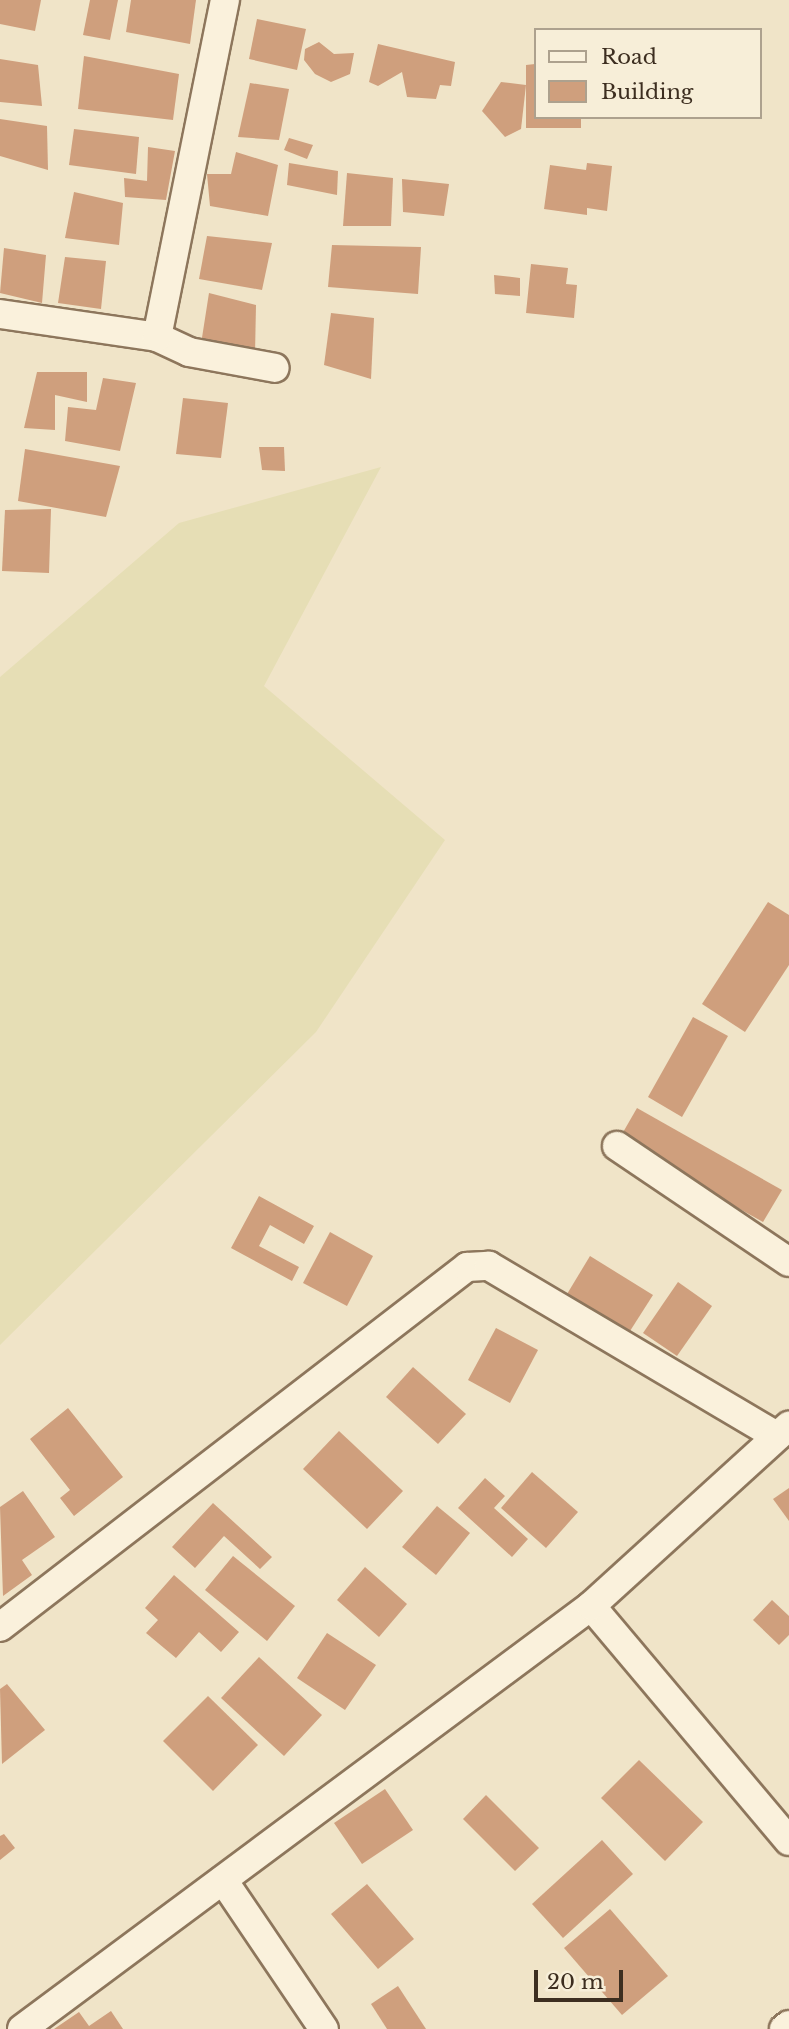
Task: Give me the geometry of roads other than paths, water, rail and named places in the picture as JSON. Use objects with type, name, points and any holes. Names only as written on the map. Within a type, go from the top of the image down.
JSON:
[{"type":"street","points":[[157,337],[225,0]]},
{"type":"street","points":[[0,314],[157,337],[189,352],[275,368]]},
{"type":"street","points":[[617,1146],[789,1262]]},
{"type":"street","points":[[0,1627],[467,1267],[489,1266],[782,1431],[591,1606],[22,2029]]},
{"type":"street","points":[[591,1606],[789,1841]]},
{"type":"street","points":[[223,1880],[324,2029]]},
{"type":"street","points":[[784,2029],[789,2025]]}]
